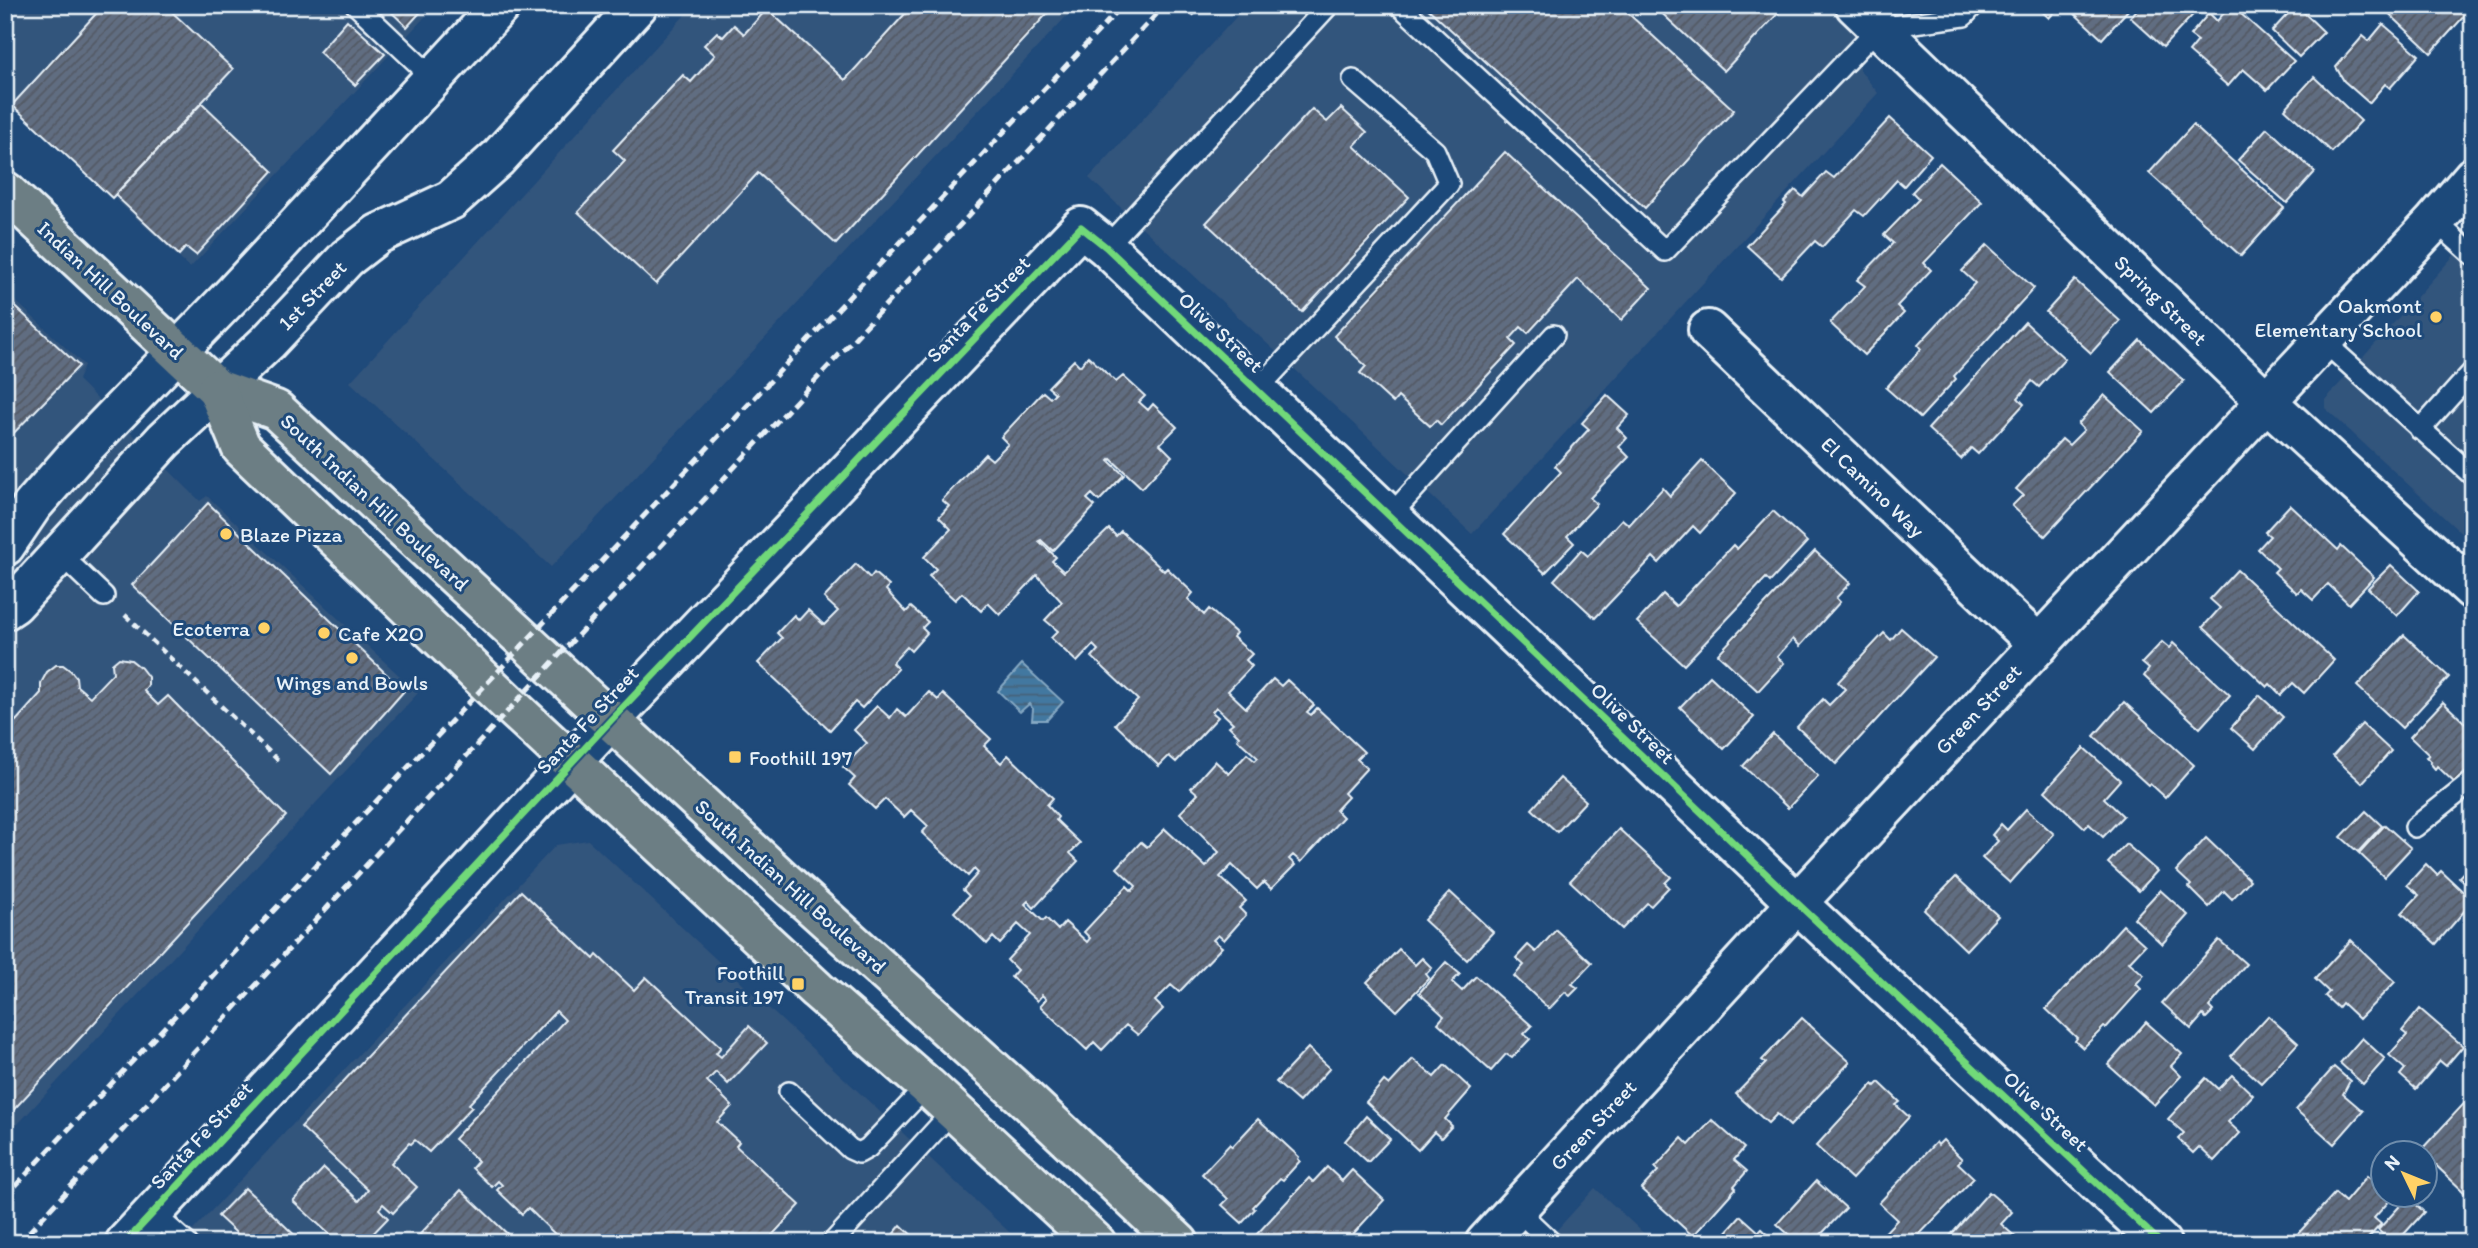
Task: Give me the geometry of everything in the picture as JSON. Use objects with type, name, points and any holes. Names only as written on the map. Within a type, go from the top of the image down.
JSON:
[{"type":"main road","name":"Indian Hill Boulevard","points":[[5,191],[216,389]]},
{"type":"main road","name":"South Indian Hill Boulevard","points":[[216,389],[275,410],[1179,1243]]},
{"type":"main road","points":[[216,389],[241,447],[572,762],[817,990],[940,1098],[1096,1243]]},
{"type":"street","points":[[5,546],[32,506],[74,458],[501,5]]},
{"type":"street","name":"1st Street","points":[[5,610],[14,604],[155,450],[268,342],[347,258],[378,234],[451,200],[461,192],[498,158],[638,5]]},
{"type":"street","name":"Spring Street","points":[[1867,16],[2267,402],[2469,580]]},
{"type":"street","name":"Green Street","points":[[1485,1243],[1797,903],[2267,402],[2473,177]]},
{"type":"street","name":"Olive Street","points":[[1093,237],[2161,1243]]},
{"type":"street","name":"Santa Fe Street","points":[[125,1243],[611,720],[1093,237]]},
{"type":"street","name":"El Camino Way","points":[[1708,330],[2039,645]]},
{"type":"lane","points":[[356,5],[433,78]]},
{"type":"lane","points":[[1093,237],[1329,5]]},
{"type":"lane","points":[[1399,5],[1665,251],[1867,16],[1964,16],[1974,5]]},
{"type":"lane","points":[[1257,390],[1449,184],[1435,152],[1353,80]]},
{"type":"lane","points":[[2435,221],[2473,255]]},
{"type":"lane","points":[[1390,516],[1555,335]]},
{"type":"lane","points":[[2322,340],[2473,476]]},
{"type":"lane","points":[[2420,430],[2473,371]]},
{"type":"lane","points":[[60,554],[104,596]]},
{"type":"lane","points":[[2415,827],[2473,781]]},
{"type":"lane","points":[[789,1092],[850,1149],[859,1153],[940,1098]]},
{"type":"lane","points":[[832,1243],[940,1098]]},
{"type":"lane","points":[[1516,1209],[1552,1243]]},
{"type":"lane","points":[[153,1213],[187,1243]]},
{"type":"path","points":[[1192,15],[1202,5]]},
{"type":"path","points":[[104,596],[278,760]]},
{"type":"shaded area","points":[[5,5],[436,5],[190,268],[5,97]]},
{"type":"shaded area","points":[[694,5],[1077,5],[551,567],[350,382]]},
{"type":"shaded area","points":[[1247,5],[1875,5],[1859,36],[1859,69],[1878,93],[1472,534],[1089,178]]},
{"type":"shaded area","name":"Oakmont Elementary School","points":[[2473,234],[2473,544],[2325,408],[2325,400]]},
{"type":"shaded area","points":[[5,291],[84,365],[78,380],[200,501],[207,496],[418,693],[5,1138]]},
{"type":"shaded area","points":[[1022,664],[1063,702],[1047,720],[1032,720],[1033,709],[1029,704],[1020,712],[998,691]]},
{"type":"shaded area","points":[[588,840],[1021,1243],[181,1243],[556,845]]},
{"type":"shaded area","points":[[1595,1188],[1654,1243],[1545,1243]]},
{"type":"building","points":[[104,5],[179,5],[172,12],[233,69],[112,198],[12,105]]},
{"type":"building","points":[[384,5],[427,5],[407,27]]},
{"type":"building","points":[[913,5],[1055,5],[836,244],[758,173],[656,284],[578,212],[625,161],[613,150],[683,75],[691,82],[715,55],[704,45],[717,32],[723,37],[734,25],[744,34],[767,9],[845,80]]},
{"type":"building","points":[[1424,5],[1619,5],[1734,110],[1645,208]]},
{"type":"building","points":[[1653,5],[1786,5],[1724,71]]},
{"type":"building","points":[[2035,5],[2061,5],[2049,18]]},
{"type":"building","points":[[2083,5],[2124,5],[2129,9],[2102,39],[2075,14]]},
{"type":"building","points":[[2138,5],[2202,5],[2163,47],[2130,17],[2140,7]]},
{"type":"building","points":[[2231,5],[2294,61],[2267,90],[2243,69],[2228,86],[2189,52],[2198,41],[2190,35],[2209,13],[2217,21]]},
{"type":"building","points":[[2296,5],[2324,32],[2299,57],[2272,31]]},
{"type":"building","points":[[2380,5],[2457,5],[2466,14],[2431,53]]},
{"type":"building","points":[[347,20],[385,54],[355,85],[319,52]]},
{"type":"building","points":[[2383,24],[2419,55],[2390,88],[2385,84],[2369,103],[2344,81],[2336,67],[2363,36],[2369,41]]},
{"type":"building","points":[[2314,77],[2361,121],[2332,152],[2285,109]]},
{"type":"building","points":[[202,103],[273,171],[196,255],[186,247],[179,255],[115,195]]},
{"type":"building","points":[[1341,108],[1367,132],[1354,146],[1409,197],[1302,312],[1206,223],[1312,109],[1327,122]]},
{"type":"building","points":[[1890,118],[1931,155],[1904,186],[1897,180],[1864,216],[1856,210],[1822,247],[1815,241],[1781,277],[1747,246],[1786,204],[1784,202],[1795,190],[1803,197],[1826,172],[1834,178]]},
{"type":"building","points":[[2193,125],[2284,208],[2241,256],[2149,173]]},
{"type":"building","points":[[2267,128],[2315,172],[2287,203],[2238,160]]},
{"type":"building","points":[[1505,152],[1651,288],[1621,320],[1578,279],[1528,333],[1521,327],[1510,339],[1516,345],[1441,425],[1436,420],[1430,426],[1398,397],[1393,403],[1360,373],[1366,366],[1334,336]]},
{"type":"building","points":[[1940,163],[1982,202],[1924,263],[1931,270],[1897,306],[1904,313],[1864,355],[1830,323],[1865,286],[1857,280],[1893,243],[1884,235],[1919,199],[1912,192]]},
{"type":"building","points":[[1987,245],[2034,288],[1954,376],[1956,379],[1920,418],[1886,388],[1921,349],[1918,345],[1975,283],[1962,271]]},
{"type":"building","points":[[2075,280],[2120,321],[2091,353],[2046,312]]},
{"type":"building","points":[[5,297],[79,366],[5,442]]},
{"type":"building","points":[[2025,322],[2065,359],[2039,387],[2032,381],[2018,398],[2024,404],[1978,454],[1971,448],[1961,459],[1928,429]]},
{"type":"building","points":[[2140,340],[2184,381],[2154,413],[2110,372]]},
{"type":"building","points":[[1088,356],[1116,382],[1123,376],[1145,396],[1139,402],[1148,410],[1153,404],[1177,427],[1160,444],[1172,456],[1142,488],[1111,459],[1109,461],[1124,475],[1099,501],[1092,494],[1087,499],[1095,506],[1053,551],[1039,541],[1056,557],[1052,561],[1064,572],[1109,529],[1116,536],[1121,531],[1164,571],[1167,568],[1193,593],[1188,599],[1204,615],[1209,609],[1236,633],[1233,637],[1252,654],[1246,660],[1252,666],[1228,691],[1246,708],[1273,679],[1281,686],[1287,680],[1314,705],[1307,712],[1311,715],[1317,708],[1364,752],[1357,759],[1367,768],[1344,793],[1348,797],[1336,810],[1343,817],[1301,862],[1293,855],[1289,859],[1295,865],[1271,889],[1264,882],[1257,889],[1232,865],[1220,877],[1246,901],[1239,908],[1246,915],[1224,940],[1218,935],[1213,940],[1222,947],[1179,992],[1171,985],[1155,1001],[1163,1009],[1138,1035],[1126,1025],[1102,1050],[1094,1042],[1087,1050],[1040,1006],[1046,999],[1042,995],[1037,1001],[1011,977],[1017,970],[1007,960],[1030,935],[1018,924],[1000,944],[993,937],[987,944],[954,912],[969,896],[963,890],[978,873],[974,869],[968,876],[922,833],[928,826],[911,810],[904,817],[885,799],[875,809],[849,785],[855,778],[843,767],[867,743],[854,730],[877,706],[890,718],[897,709],[906,717],[929,692],[938,700],[943,694],[991,739],[984,746],[1001,763],[1008,755],[1053,798],[1047,805],[1058,817],[1056,820],[1080,843],[1070,853],[1078,861],[1034,908],[1028,901],[1025,904],[1043,921],[1046,918],[1058,930],[1065,922],[1087,942],[1090,938],[1084,932],[1127,886],[1132,891],[1136,886],[1117,868],[1141,842],[1147,847],[1165,829],[1206,867],[1219,852],[1180,813],[1198,794],[1191,788],[1215,761],[1229,774],[1247,754],[1255,761],[1258,758],[1237,739],[1239,736],[1229,726],[1233,723],[1216,707],[1212,712],[1218,717],[1176,762],[1169,756],[1159,766],[1115,724],[1138,700],[1092,657],[1098,650],[1093,645],[1077,662],[1051,638],[1058,631],[1045,620],[1062,602],[1037,575],[1000,615],[988,603],[981,611],[962,593],[955,600],[929,576],[936,569],[924,557],[951,529],[939,517],[949,506],[942,500],[985,454],[992,460],[1008,444],[1001,437],[1043,392],[1050,398],[1055,393],[1048,387],[1074,360],[1080,366]]},
{"type":"building","points":[[1607,395],[1629,415],[1617,428],[1627,438],[1619,447],[1629,457],[1590,498],[1597,504],[1567,536],[1574,543],[1545,573],[1504,534],[1561,472],[1555,466],[1589,429],[1582,423]]},
{"type":"building","points":[[2104,395],[2143,431],[2045,536],[2012,506],[2023,495],[2016,489],[2062,439],[2069,445],[2084,430],[2078,424]]},
{"type":"building","points":[[1702,461],[1736,493],[1700,533],[1693,526],[1659,563],[1653,557],[1595,618],[1554,580],[1581,550],[1588,556],[1622,519],[1629,525],[1663,488],[1670,496]]},
{"type":"building","points":[[208,503],[404,691],[331,774],[132,585]]},
{"type":"building","points":[[2290,505],[2338,550],[2341,546],[2374,577],[2349,604],[2328,584],[2313,600],[2301,589],[2297,593],[2274,572],[2278,568],[2258,549],[2270,536],[2265,532]]},
{"type":"building","points":[[1773,511],[1807,542],[1770,582],[1766,578],[1684,665],[1637,622],[1663,594],[1676,606],[1733,545],[1737,549]]},
{"type":"building","points":[[1815,551],[1850,583],[1836,598],[1840,602],[1800,646],[1793,639],[1777,657],[1784,663],[1758,691],[1718,654]]},
{"type":"building","points":[[856,564],[870,578],[874,573],[889,586],[886,590],[906,612],[911,607],[928,622],[922,628],[927,633],[911,651],[907,647],[892,663],[898,669],[862,708],[855,702],[830,730],[758,663],[782,638],[777,633],[794,615],[799,620],[808,610],[824,625],[838,611],[824,598]]},
{"type":"building","points":[[2391,565],[2419,591],[2397,616],[2368,588]]},
{"type":"building","points":[[2237,570],[2334,660],[2304,693],[2293,683],[2281,695],[2270,684],[2267,687],[2203,627],[2220,608],[2210,599]]},
{"type":"building","points":[[1901,628],[1934,657],[1836,764],[1797,727],[1823,699],[1829,705],[1845,689],[1838,682],[1884,633],[1891,640]]},
{"type":"building","points":[[2404,635],[2449,677],[2402,728],[2357,686]]},
{"type":"building","points":[[2162,642],[2169,648],[2173,643],[2230,695],[2200,728],[2144,676],[2149,669],[2142,663]]},
{"type":"building","points":[[119,658],[131,660],[141,668],[148,677],[148,685],[144,691],[158,705],[168,696],[286,816],[5,1119],[5,726],[12,719],[16,721],[41,693],[41,683],[47,672],[56,665],[63,665],[71,671],[76,677],[77,686],[90,697],[113,673],[112,664]]},
{"type":"building","points":[[1710,676],[1754,717],[1724,749],[1680,707]]},
{"type":"building","points":[[2259,695],[2283,717],[2255,749],[2231,728]]},
{"type":"building","points":[[2124,702],[2194,765],[2165,798],[2094,736]]},
{"type":"building","points":[[2443,702],[2467,725],[2472,720],[2473,772],[2459,787],[2437,766],[2435,769],[2426,757],[2429,755],[2410,737]]},
{"type":"building","points":[[2362,724],[2391,751],[2362,783],[2333,756]]},
{"type":"building","points":[[1773,734],[1818,776],[1788,808],[1743,766]]},
{"type":"building","points":[[2084,748],[2120,780],[2104,798],[2123,816],[2103,837],[2089,824],[2085,828],[2045,791]]},
{"type":"building","points":[[1560,778],[1586,801],[1557,832],[1532,809]]},
{"type":"building","points":[[2026,809],[2054,834],[2010,883],[1982,858],[1998,841],[1992,835],[2001,824],[2007,830]]},
{"type":"building","points":[[2366,811],[2382,826],[2358,852],[2341,837]]},
{"type":"building","points":[[2385,825],[2411,848],[2384,877],[2359,853]]},
{"type":"building","points":[[1619,829],[1671,877],[1665,883],[1669,887],[1651,906],[1647,903],[1622,929],[1570,881]]},
{"type":"building","points":[[2206,838],[2250,880],[2232,899],[2224,891],[2209,907],[2176,871]]},
{"type":"building","points":[[2126,844],[2157,871],[2139,891],[2108,863]]},
{"type":"building","points":[[2473,862],[2473,889],[2459,877]]},
{"type":"building","points":[[2426,864],[2437,875],[2441,871],[2473,901],[2436,944],[2402,913],[2419,895],[2407,885]]},
{"type":"building","points":[[1956,877],[1998,916],[1966,950],[1924,910]]},
{"type":"building","points":[[2160,890],[2188,915],[2162,944],[2134,918]]},
{"type":"building","points":[[521,891],[594,959],[597,955],[634,990],[646,977],[721,1047],[716,1053],[721,1057],[749,1026],[767,1043],[728,1084],[716,1072],[707,1081],[732,1106],[717,1122],[739,1142],[736,1146],[800,1205],[765,1243],[564,1243],[528,1208],[522,1214],[497,1190],[502,1185],[498,1181],[492,1187],[472,1168],[478,1161],[454,1139],[565,1020],[556,1011],[469,1104],[472,1107],[429,1152],[415,1140],[391,1163],[417,1187],[393,1213],[383,1204],[379,1209],[388,1218],[364,1243],[339,1243],[293,1201],[324,1168],[359,1201],[368,1190],[301,1127]]},
{"type":"building","points":[[1450,892],[1493,932],[1467,960],[1424,920]]},
{"type":"building","points":[[2123,925],[2145,945],[2129,962],[2144,975],[2136,984],[2141,989],[2106,1028],[2083,1048],[2075,1041],[2077,1038],[2046,1009]]},
{"type":"building","points":[[1556,930],[1592,963],[1572,984],[1578,988],[1570,996],[1565,992],[1549,1009],[1514,976],[1524,965],[1516,958],[1528,945],[1536,952]]},
{"type":"building","points":[[2219,940],[2246,964],[2209,1007],[2213,1011],[2206,1018],[2203,1015],[2191,1029],[2162,1003]]},
{"type":"building","points":[[2351,940],[2395,982],[2359,1019],[2342,1003],[2338,1008],[2325,996],[2329,992],[2315,979]]},
{"type":"building","points":[[1399,949],[1415,965],[1422,958],[1432,968],[1426,974],[1429,978],[1397,1011],[1367,982]]},
{"type":"building","points":[[1446,962],[1460,974],[1452,982],[1462,991],[1476,976],[1532,1026],[1524,1034],[1530,1039],[1512,1058],[1506,1054],[1491,1071],[1438,1023],[1444,1016],[1419,993]]},
{"type":"building","points":[[2420,1009],[2463,1046],[2446,1066],[2440,1061],[2416,1089],[2400,1075],[2405,1069],[2389,1055],[2407,1035],[2402,1031]]},
{"type":"building","points":[[2268,1016],[2298,1043],[2261,1083],[2231,1056]]},
{"type":"building","points":[[1802,1018],[1850,1062],[1790,1126],[1777,1114],[1768,1123],[1736,1094],[1766,1063],[1762,1060]]},
{"type":"building","points":[[2146,1022],[2182,1054],[2171,1066],[2181,1076],[2154,1105],[2108,1065]]},
{"type":"building","points":[[2362,1038],[2385,1059],[2363,1084],[2340,1063]]},
{"type":"building","points":[[1308,1048],[1330,1068],[1299,1102],[1276,1082]]},
{"type":"building","points":[[1413,1059],[1434,1077],[1445,1065],[1471,1089],[1445,1119],[1452,1126],[1441,1138],[1434,1132],[1418,1150],[1366,1102],[1384,1081],[1389,1085]]},
{"type":"building","points":[[2334,1067],[2350,1081],[2343,1094],[2363,1111],[2334,1144],[2296,1110]]},
{"type":"building","points":[[2232,1075],[2253,1095],[2228,1122],[2240,1133],[2214,1161],[2199,1147],[2193,1153],[2178,1139],[2184,1133],[2168,1119],[2206,1078],[2218,1089]]},
{"type":"building","points":[[1879,1082],[1900,1102],[1896,1105],[1909,1117],[1852,1179],[1816,1146],[1873,1084],[1875,1086]]},
{"type":"building","points":[[2473,1094],[2473,1185],[2465,1193],[2440,1169],[2440,1140],[2430,1140]]},
{"type":"building","points":[[1366,1116],[1390,1139],[1368,1162],[1345,1141]]},
{"type":"building","points":[[1258,1119],[1299,1157],[1300,1161],[1283,1180],[1280,1178],[1242,1223],[1222,1205],[1228,1199],[1202,1174]]},
{"type":"building","points":[[1712,1120],[1744,1148],[1734,1160],[1747,1171],[1734,1186],[1736,1188],[1693,1236],[1641,1189],[1658,1171],[1655,1168],[1682,1138],[1689,1145]]},
{"type":"building","points":[[1943,1140],[1962,1159],[1958,1163],[1974,1178],[1917,1237],[1913,1234],[1905,1243],[1875,1243],[1897,1220],[1879,1203],[1936,1142],[1938,1145]]},
{"type":"building","points":[[1327,1167],[1342,1181],[1352,1170],[1384,1200],[1345,1243],[1264,1243],[1256,1235],[1309,1178],[1313,1182]]},
{"type":"building","points":[[2367,1176],[2370,1178],[2370,1210],[2381,1210],[2374,1218],[2381,1224],[2364,1243],[2302,1243],[2295,1237],[2335,1193],[2345,1202]]},
{"type":"building","points":[[1816,1181],[1846,1208],[1813,1243],[1798,1243],[1777,1224]]},
{"type":"building","points":[[245,1188],[303,1243],[247,1243],[218,1216]]},
{"type":"building","points":[[461,1190],[517,1243],[412,1243]]},
{"type":"building","points":[[1989,1192],[2012,1212],[2001,1224],[2022,1243],[1958,1243],[1950,1236]]},
{"type":"building","points":[[2396,1210],[2424,1212],[2396,1243],[2392,1243],[2378,1230]]},
{"type":"building","points":[[1741,1216],[1759,1232],[1762,1229],[1777,1243],[1717,1243]]},
{"type":"building","points":[[901,1225],[920,1243],[886,1243]]},
{"type":"railway","points":[[5,1197],[1123,5]]},
{"type":"railway","points":[[19,1243],[551,664],[1165,5]]},
{"type":"cycle path","points":[[125,1243],[611,720],[1081,227],[1106,247],[1797,903],[2161,1243]]},
{"type":"place","name":"Oakmont Elementary School","points":[[2436,317]]},
{"type":"place","name":"Blaze Pizza","points":[[226,534]]},
{"type":"place","name":"Ecoterra","points":[[264,628]]},
{"type":"place","name":"Cafe X2O","points":[[324,633]]},
{"type":"place","name":"Wings and Bowls","points":[[352,658]]},
{"type":"place","name":"Foothill 197","points":[[735,757]]},
{"type":"place","name":"Foothill Transit 197","points":[[798,984]]}]
